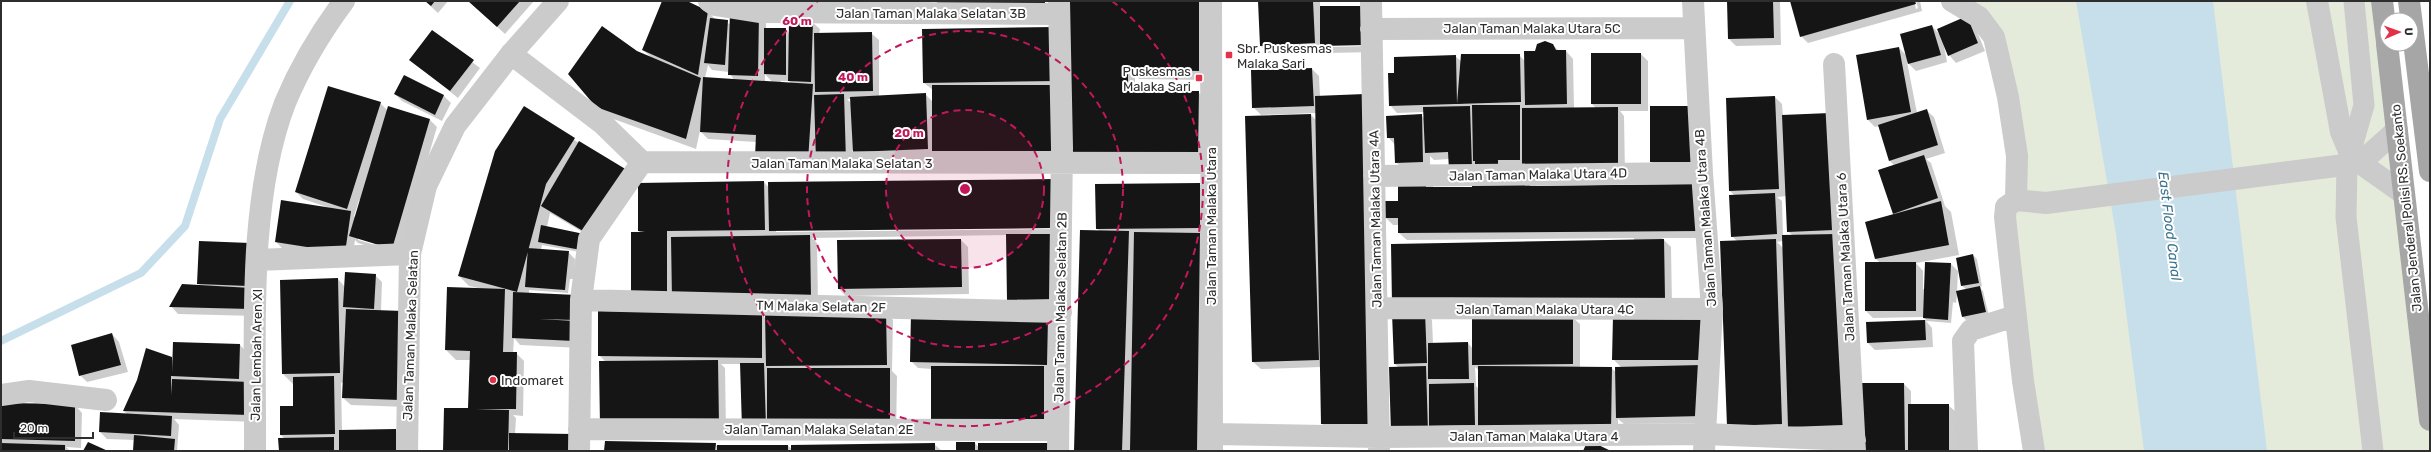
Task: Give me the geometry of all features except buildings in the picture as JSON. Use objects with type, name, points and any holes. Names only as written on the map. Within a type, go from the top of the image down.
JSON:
[{"type":"main road","name":"Jalan Jenderal Polisi RS. Soekanto","points":[[2382,1],[2383,12]]},
{"type":"main road","name":"Jalan Jenderal Polisi RS. Soekanto","points":[[2409,1],[2430,171]]},
{"type":"main road","name":"Jalan Jenderal Polisi RS. Soekanto","points":[[2388,52],[2430,420]]},
{"type":"street","name":"Jalan Lembah Aren XI","points":[[255,451],[257,260],[262,202],[268,164],[285,102],[325,27],[344,1]]},
{"type":"street","name":"Jalan Taman Malaka Selatan","points":[[407,451],[410,254],[426,186],[455,126],[511,54],[558,1]]},
{"type":"street","name":"Jalan Taman Malaka Selatan 3B","points":[[709,1],[721,7],[759,12],[1059,7]]},
{"type":"street","name":"Jalan Taman Malaka Utara","points":[[1211,1],[1212,443]]},
{"type":"street","name":"Jalan Taman Malaka Utara 4A","points":[[1370,1],[1379,444]]},
{"type":"street","name":"Jalan Taman Malaka Utara 4B","points":[[1693,1],[1693,28],[1712,309],[1704,443]]},
{"type":"street","points":[[1952,1],[1979,17],[1994,37],[2008,97],[2017,156],[2016,200]]},
{"type":"street","points":[[2317,1],[2341,132],[2353,162],[2404,194]]},
{"type":"street","points":[[2354,1],[2364,105],[2353,162],[2346,217],[2374,451]]},
{"type":"street","name":"Jalan Taman Malaka Selatan 2B","points":[[1058,441],[1062,164],[1059,7]]},
{"type":"street","name":"Jalan Taman Malaka Utara 5C","points":[[1371,29],[1693,28]]},
{"type":"street","points":[[511,54],[603,124],[642,162],[589,239],[581,300],[579,451]]},
{"type":"street","name":"Jalan Taman Malaka Utara 6","points":[[1834,64],[1855,446]]},
{"type":"street","points":[[2034,451],[2015,316],[2005,217],[2006,207],[2016,200],[2046,202],[2353,162],[2397,130]]},
{"type":"street","name":"Jalan Taman Malaka Selatan 3","points":[[642,162],[1062,164],[1211,163]]},
{"type":"street","name":"Jalan Taman Malaka Utara 4D","points":[[1374,176],[1702,173]]},
{"type":"street","points":[[257,260],[410,254]]},
{"type":"street","name":"TM Malaka Selatan 2F","points":[[581,300],[1061,312]]},
{"type":"street","name":"Jalan Taman Malaka Utara 4C","points":[[1377,308],[1712,309]]},
{"type":"street","points":[[1967,451],[1963,341],[1971,330],[2015,316]]},
{"type":"street","points":[[1,395],[28,391],[106,400]]},
{"type":"street","name":"Jalan Taman Malaka Selatan 2E","points":[[579,429],[1058,441]]},
{"type":"street","name":"Jalan Taman Malaka Utara 4","points":[[1212,443],[1704,443],[1855,446]]},
{"type":"green space","points":[[1952,1],[2382,1],[2383,12],[2379,12],[2379,52],[2388,52],[2430,420],[2430,451],[2034,451],[2015,316],[2016,200],[1993,37]]},
{"type":"water","name":"East Flood Canal","points":[[2076,1],[2213,1],[2267,451],[2144,451],[2116,234]]},
{"type":"waterway","points":[[1,341],[141,273],[185,226],[220,119],[290,1]]},
{"type":"place","name":"Sbr. Puskesmas Malaka Sari","points":[[1229,55]]},
{"type":"place","name":"Puskesmas Malaka Sari","points":[[1199,78]]},
{"type":"place","name":"Indomaret","points":[[493,380]]}]
